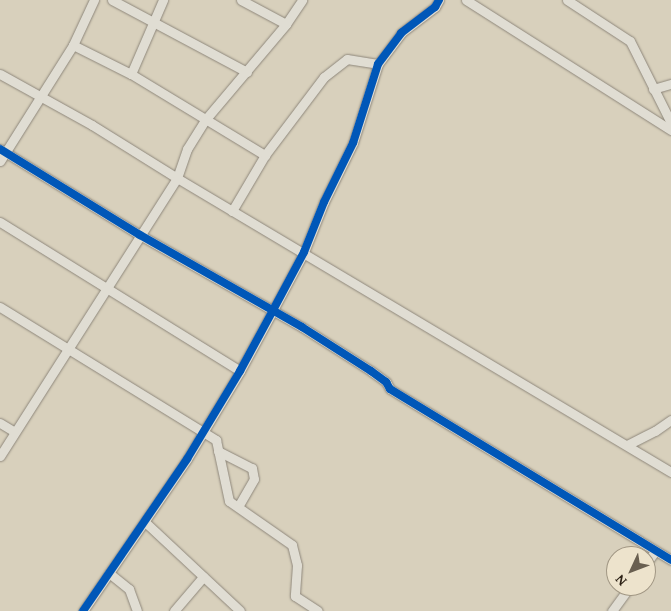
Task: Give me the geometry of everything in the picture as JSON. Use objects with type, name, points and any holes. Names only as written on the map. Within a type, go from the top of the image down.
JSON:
[{"type":"street","points":[[0,161],[3,151],[73,44],[94,0]]},
{"type":"street","points":[[112,0],[247,72]]},
{"type":"street","points":[[131,74],[163,0]]},
{"type":"street","points":[[241,0],[286,24]]},
{"type":"street","points":[[0,456],[177,178],[188,149],[205,120],[286,24],[302,0]]},
{"type":"street","points":[[83,611],[145,522],[204,432],[272,312],[304,252],[324,202],[353,143],[378,64],[401,33],[435,7],[439,0]]},
{"type":"street","points":[[466,0],[671,130]]},
{"type":"street","points":[[567,0],[630,41],[671,123]]},
{"type":"street","points":[[73,44],[131,74],[264,155]]},
{"type":"street","points":[[232,211],[264,155],[324,77],[347,58],[378,64]]},
{"type":"street","points":[[0,74],[304,252],[671,472]]},
{"type":"street","points":[[653,89],[671,84]]},
{"type":"street","points":[[3,151],[140,236],[272,312],[302,327],[371,371],[386,382],[390,389],[647,546]]},
{"type":"street","points":[[0,222],[240,371]]},
{"type":"street","points":[[0,307],[216,440],[229,501],[292,545],[297,565],[295,596],[318,611]]},
{"type":"street","points":[[627,445],[655,431],[671,420]]},
{"type":"street","points":[[0,423],[15,432]]},
{"type":"street","points":[[218,451],[252,468],[254,479],[238,507]]},
{"type":"street","points":[[145,522],[240,611]]},
{"type":"street","points":[[656,552],[671,560]]},
{"type":"street","points":[[109,572],[129,589],[137,611]]},
{"type":"street","points":[[174,611],[203,577]]},
{"type":"street","points":[[612,611],[623,596]]},
{"type":"cycle path","points":[[83,611],[187,459],[240,371],[272,312],[304,252],[324,202],[353,143],[378,64],[401,33],[435,7],[439,0]]},
{"type":"cycle path","points":[[0,149],[140,235],[302,327],[371,371],[386,382],[390,389],[671,560]]}]
